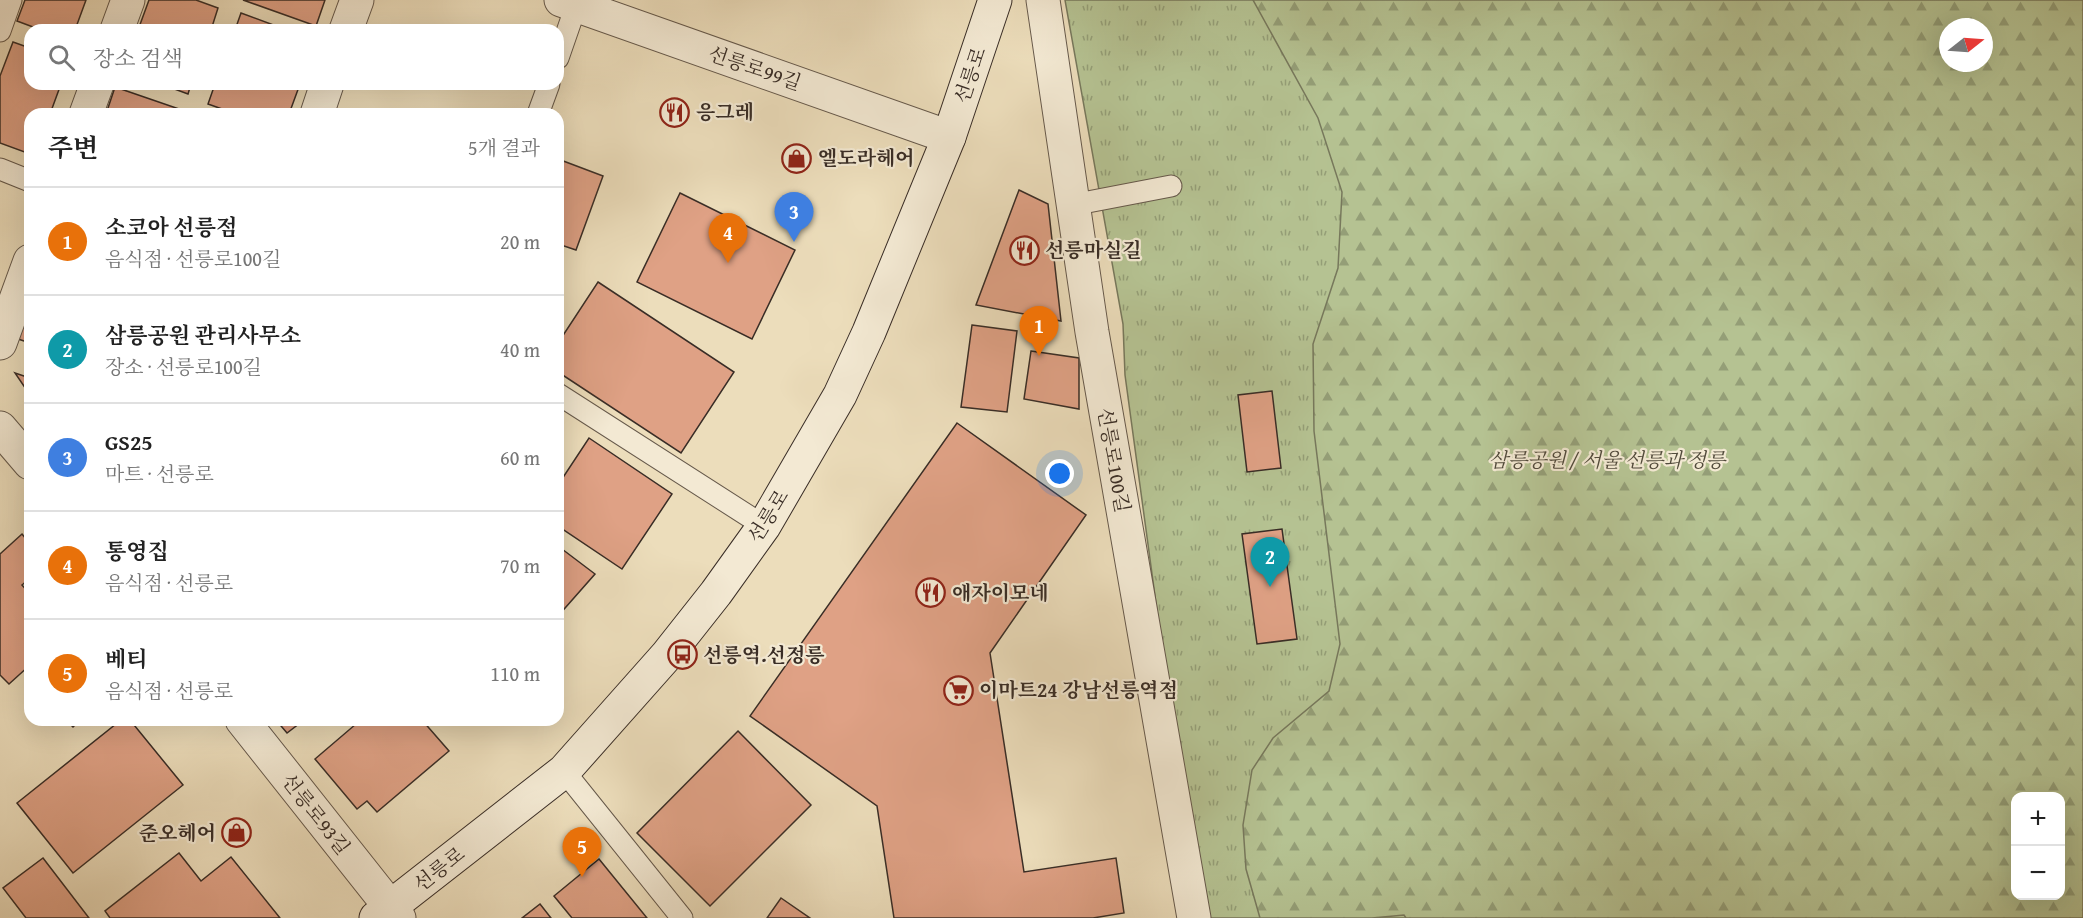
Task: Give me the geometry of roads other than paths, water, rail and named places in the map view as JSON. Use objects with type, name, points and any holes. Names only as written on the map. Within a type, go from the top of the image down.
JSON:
[{"type":"street","points":[[119,24],[128,0]]},
{"type":"street","points":[[348,24],[357,0]]},
{"type":"street","name":"선릉로","points":[[388,914],[564,771],[667,655],[716,593],[764,526],[840,395],[869,332],[949,137],[995,0]]},
{"type":"street","name":"선릉로100길","points":[[1043,0],[1072,205],[1194,918]]},
{"type":"street","name":"선릉로99길","points":[[572,2],[949,137]]},
{"type":"street","points":[[88,108],[95,90]]},
{"type":"street","points":[[319,108],[325,90]]},
{"type":"street","points":[[0,343],[24,277]]},
{"type":"street","points":[[0,428],[24,456]]},
{"type":"street","name":"선릉로93길","points":[[247,726],[388,914]]},
{"type":"lane","points":[[0,31],[11,0]]},
{"type":"lane","points":[[564,34],[572,2]]},
{"type":"lane","points":[[540,108],[547,90]]},
{"type":"lane","points":[[0,169],[24,179]]},
{"type":"lane","points":[[1072,205],[1172,186]]},
{"type":"lane","points":[[564,398],[764,526]]},
{"type":"lane","points":[[564,771],[682,918]]},
{"type":"place","name":"응그레","points":[[675,112]]},
{"type":"place","name":"엘도라헤어","points":[[797,158]]},
{"type":"place","name":"GS25","points":[[794,242]]},
{"type":"place","name":"선릉마실길","points":[[1024,250]]},
{"type":"place","name":"통영집","points":[[728,263]]},
{"type":"place","name":"소코아 선릉점","points":[[1039,356]]},
{"type":"place","name":"삼릉공원 관리사무소","points":[[1270,587]]},
{"type":"place","name":"애자이모네","points":[[931,593]]},
{"type":"place","name":"선릉역.선정릉","points":[[682,655]]},
{"type":"place","name":"이마트24 강남선릉역점","points":[[958,690]]},
{"type":"place","name":"준오헤어","points":[[237,833]]},
{"type":"place","name":"베티","points":[[582,877]]},
{"type":"park label","name":"삼릉공원 / 서울 선릉과 정릉","points":[[1607,460]]}]
